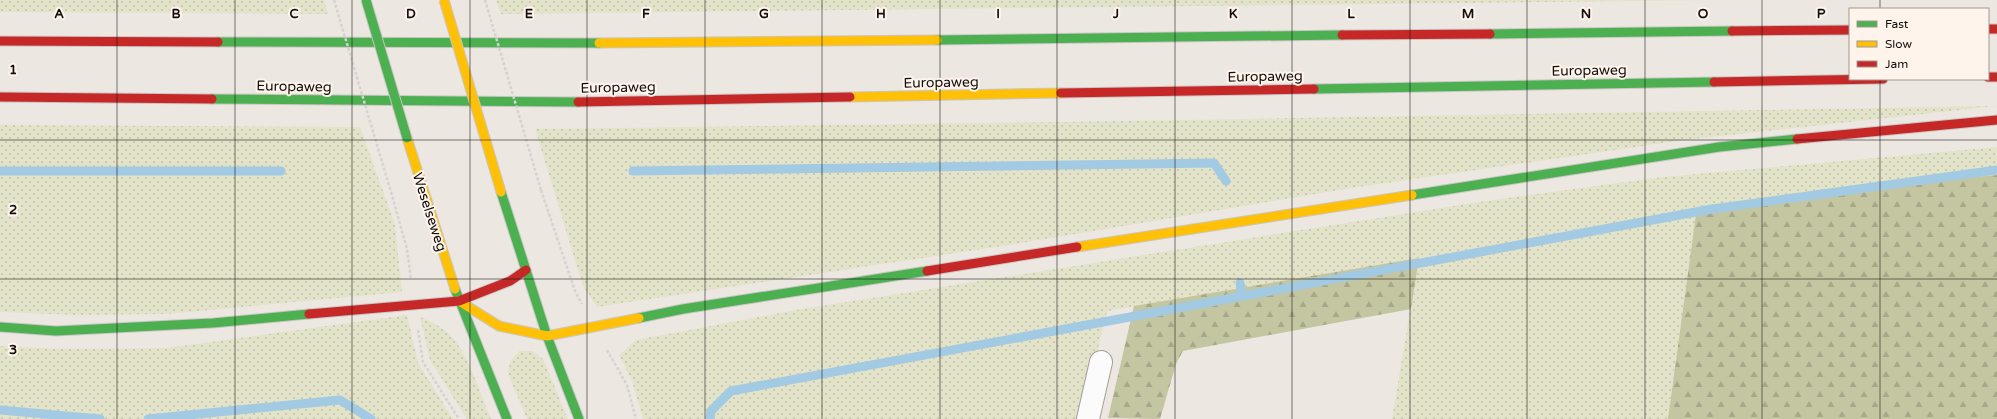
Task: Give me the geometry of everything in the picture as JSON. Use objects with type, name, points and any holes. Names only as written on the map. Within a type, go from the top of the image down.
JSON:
[{"type":"main road","name":"Weselseweg","points":[[366,0],[423,192],[459,301],[508,419]]},
{"type":"main road","points":[[444,0],[501,192],[547,336],[579,419]]},
{"type":"main road","points":[[0,41],[505,44],[1849,30]]},
{"type":"main road","name":"Europaweg","points":[[0,97],[524,103],[1849,80]]},
{"type":"main road","points":[[459,301],[499,326],[547,336],[691,308],[1719,147],[1997,120]]},
{"type":"main road","points":[[0,327],[56,331],[213,323],[459,301],[510,281],[526,270]]},
{"type":"street","points":[[1088,419],[1101,362]]},
{"type":"path","points":[[334,0],[391,192]]},
{"type":"path","points":[[485,0],[541,190]]},
{"type":"green space","points":[[0,0],[324,0],[328,14],[0,12]]},
{"type":"green space","points":[[496,0],[1719,0],[501,14]]},
{"type":"green space","points":[[1997,106],[1684,140],[1345,189],[1009,245],[597,307],[583,286],[535,129],[1062,122]]},
{"type":"green space","points":[[0,125],[360,127],[395,225],[402,292],[167,314],[77,315],[0,312]]},
{"type":"green space","points":[[1997,147],[1997,175],[1825,190],[1696,214],[1668,419],[1392,419],[1419,258],[1107,311],[1081,419],[643,419],[632,381],[619,355],[636,340],[796,310],[1486,201],[1663,177]]},
{"type":"green space","points":[[1997,175],[1997,419],[1668,419],[1696,214],[1825,190]]},
{"type":"green space","points":[[1419,258],[1411,309],[1183,351],[1176,364],[1160,419],[1108,418],[1134,306]]},
{"type":"green space","points":[[407,315],[418,363],[453,419],[0,419],[0,346],[61,349],[167,348]]},
{"type":"green space","points":[[420,317],[444,330],[457,344],[474,375],[491,419],[467,419],[430,360]]},
{"type":"green space","points":[[519,351],[533,351],[543,359],[568,419],[527,419],[508,374],[510,362]]},
{"type":"waterway","points":[[633,171],[1214,163],[1226,181]]},
{"type":"waterway","points":[[710,419],[711,411],[731,391],[1712,209],[1997,170]]},
{"type":"waterway","points":[[0,171],[281,171]]},
{"type":"waterway","points":[[1240,283],[1242,296]]},
{"type":"waterway","points":[[148,419],[340,400],[371,419]]},
{"type":"waterway","points":[[0,410],[100,419]]},
{"type":"traffic: fast","points":[[366,0],[407,138]]},
{"type":"traffic: fast","points":[[1490,34],[1732,31]]},
{"type":"traffic: fast","points":[[937,40],[1342,35]]},
{"type":"traffic: fast","points":[[218,42],[599,43]]},
{"type":"traffic: fast","points":[[1314,89],[1714,82]]},
{"type":"traffic: fast","points":[[212,99],[578,102]]},
{"type":"traffic: fast","points":[[1412,195],[1719,147],[1797,139]]},
{"type":"traffic: fast","points":[[501,192],[547,336],[579,419]]},
{"type":"traffic: fast","points":[[639,318],[683,309],[927,271]]},
{"type":"traffic: fast","points":[[455,289],[507,419]]},
{"type":"traffic: fast","points":[[0,327],[56,331],[213,323],[309,314]]},
{"type":"traffic: slow","points":[[444,0],[501,192]]},
{"type":"traffic: slow","points":[[599,43],[937,40]]},
{"type":"traffic: slow","points":[[850,97],[1061,93]]},
{"type":"traffic: slow","points":[[407,138],[455,289]]},
{"type":"traffic: slow","points":[[1077,247],[1412,195]]},
{"type":"traffic: slow","points":[[459,301],[499,326],[547,336],[639,318]]},
{"type":"traffic: jam","points":[[1989,29],[1997,29]]},
{"type":"traffic: jam","points":[[1732,31],[1849,30]]},
{"type":"traffic: jam","points":[[1342,35],[1490,34]]},
{"type":"traffic: jam","points":[[0,41],[218,42]]},
{"type":"traffic: jam","points":[[1989,77],[1997,77]]},
{"type":"traffic: jam","points":[[1714,82],[1849,80]]},
{"type":"traffic: jam","points":[[1061,93],[1314,89]]},
{"type":"traffic: jam","points":[[0,97],[212,99]]},
{"type":"traffic: jam","points":[[578,102],[850,97]]},
{"type":"traffic: jam","points":[[1797,139],[1997,120]]},
{"type":"traffic: jam","points":[[927,271],[1077,247]]},
{"type":"traffic: jam","points":[[309,314],[459,301],[510,281],[526,270]]}]
